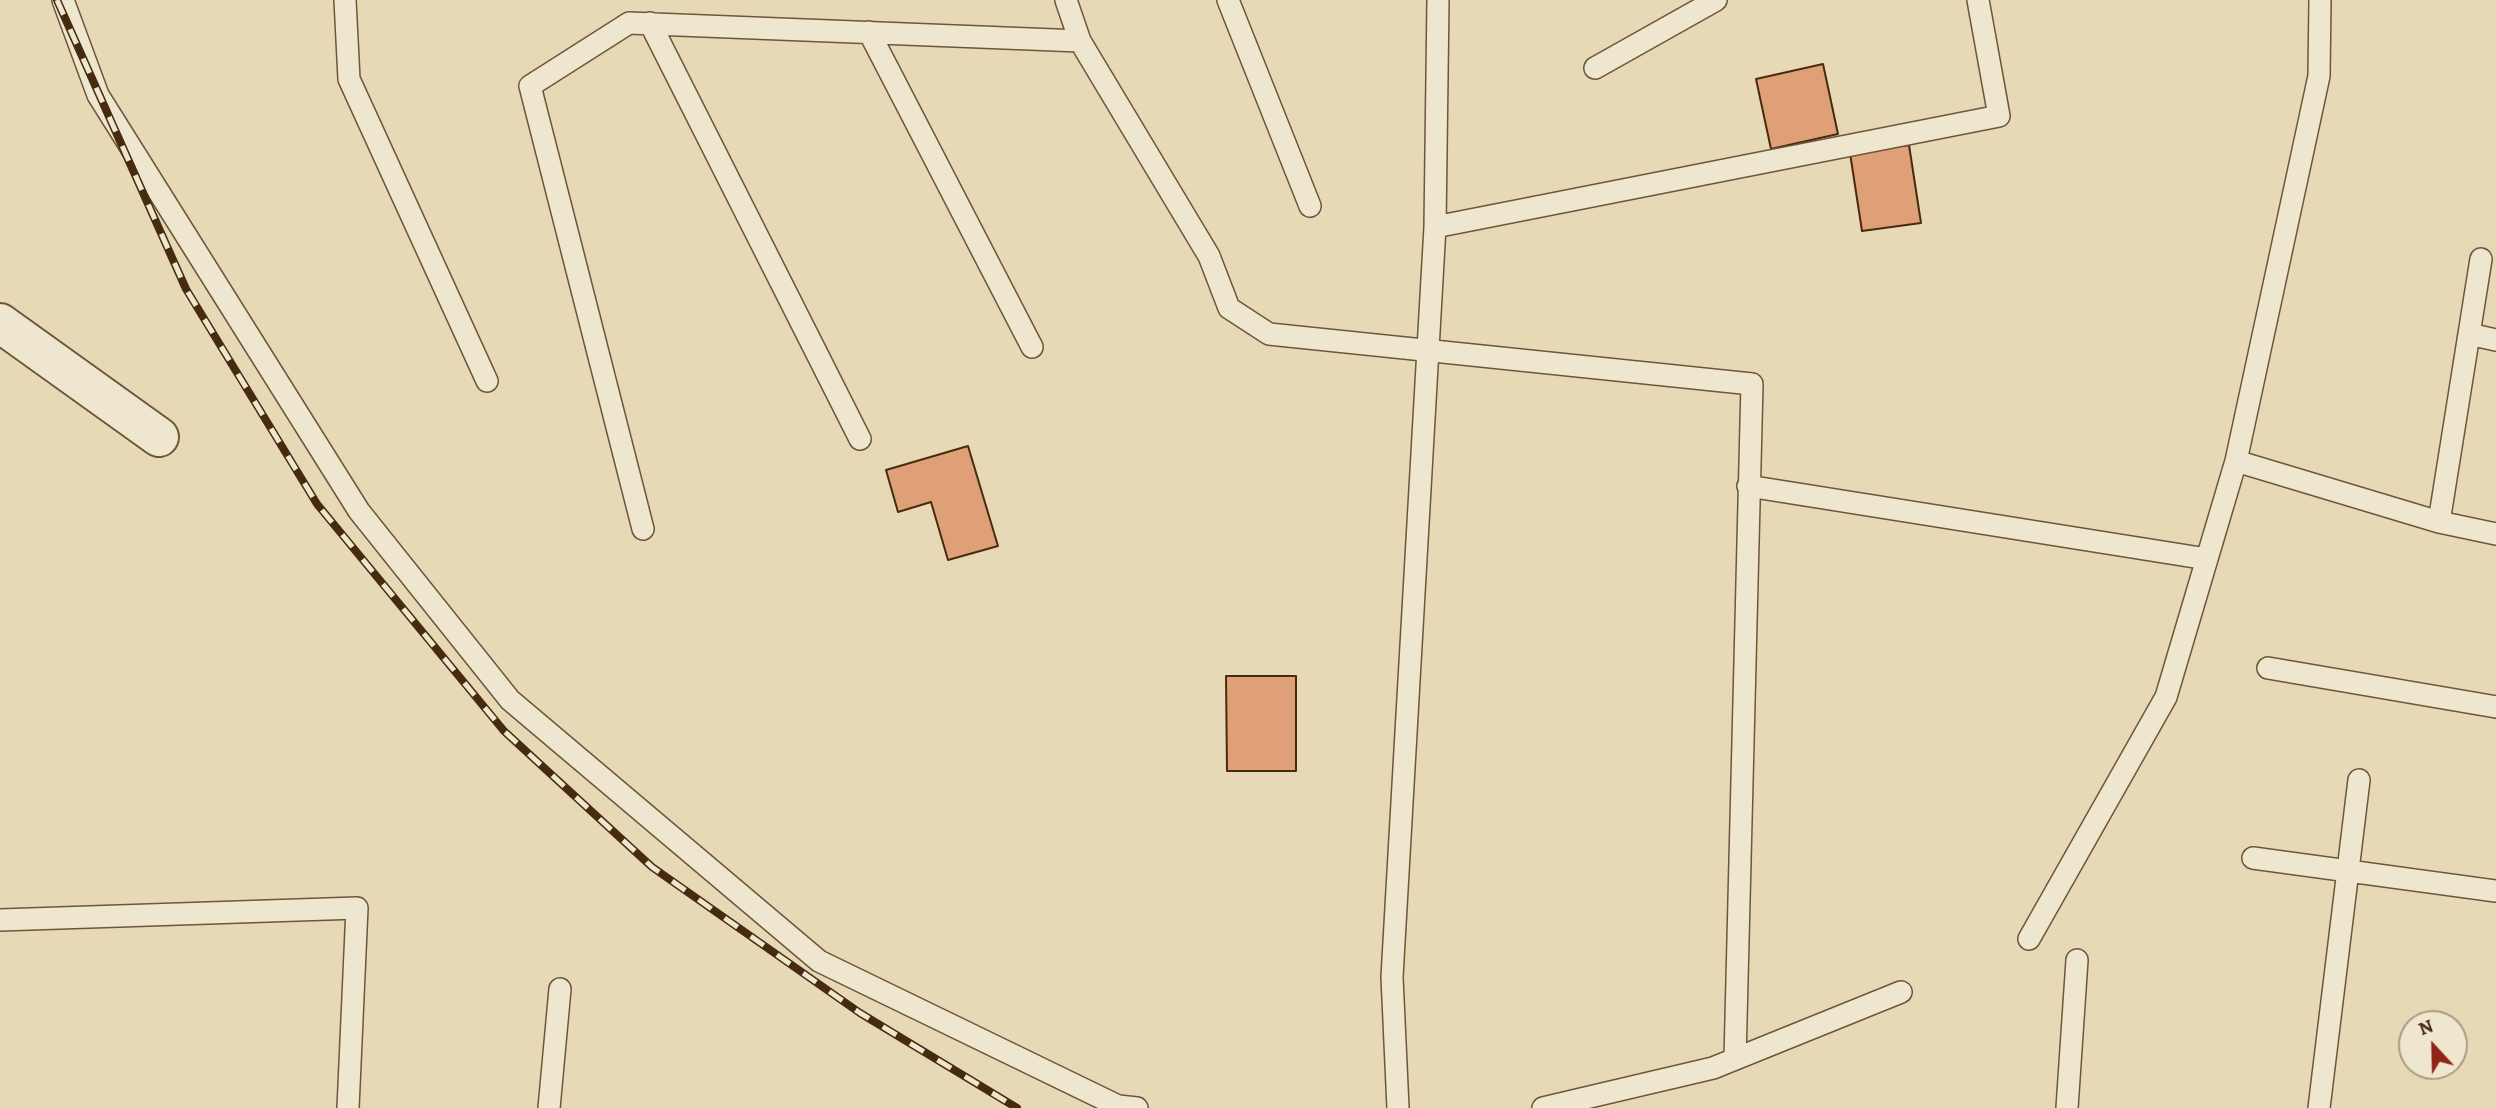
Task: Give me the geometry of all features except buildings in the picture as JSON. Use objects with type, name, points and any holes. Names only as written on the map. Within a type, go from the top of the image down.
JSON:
[{"type":"street","points":[[0,323],[159,437]]},
{"type":"lane","points":[[63,0],[98,95],[359,511],[510,700],[819,961],[1118,1106],[1137,1108]]},
{"type":"lane","points":[[345,0],[349,79],[487,381]]},
{"type":"lane","points":[[1066,0],[1080,41],[1209,256],[1229,308],[1269,334],[1752,384],[1735,1059]]},
{"type":"lane","points":[[1228,0],[1310,206]]},
{"type":"lane","points":[[1398,1108],[1392,977],[1435,226],[1438,0]]},
{"type":"lane","points":[[1595,68],[1716,0]]},
{"type":"lane","points":[[1435,226],[1999,116],[1978,0]]},
{"type":"lane","points":[[2029,939],[2166,697],[2236,461],[2319,76],[2320,0]]},
{"type":"lane","points":[[643,529],[530,86],[629,23],[1080,41]]},
{"type":"lane","points":[[650,23],[860,439]]},
{"type":"lane","points":[[869,32],[1032,347]]},
{"type":"lane","points":[[2439,522],[2481,259]]},
{"type":"lane","points":[[2469,334],[2496,340]]},
{"type":"lane","points":[[2236,461],[2439,522],[2496,534]]},
{"type":"lane","points":[[1748,486],[2207,559]]},
{"type":"lane","points":[[2268,668],[2496,707]]},
{"type":"lane","points":[[2319,1108],[2359,780]]},
{"type":"lane","points":[[2253,858],[2496,891]]},
{"type":"lane","points":[[0,920],[357,908],[348,1108]]},
{"type":"lane","points":[[2067,1108],[2077,960]]},
{"type":"lane","points":[[549,1108],[560,989]]},
{"type":"lane","points":[[1543,1108],[1713,1068],[1901,992]]},
{"type":"railway","points":[[57,0],[186,289],[317,504],[504,731],[652,867],[860,1013],[1017,1108]]}]
